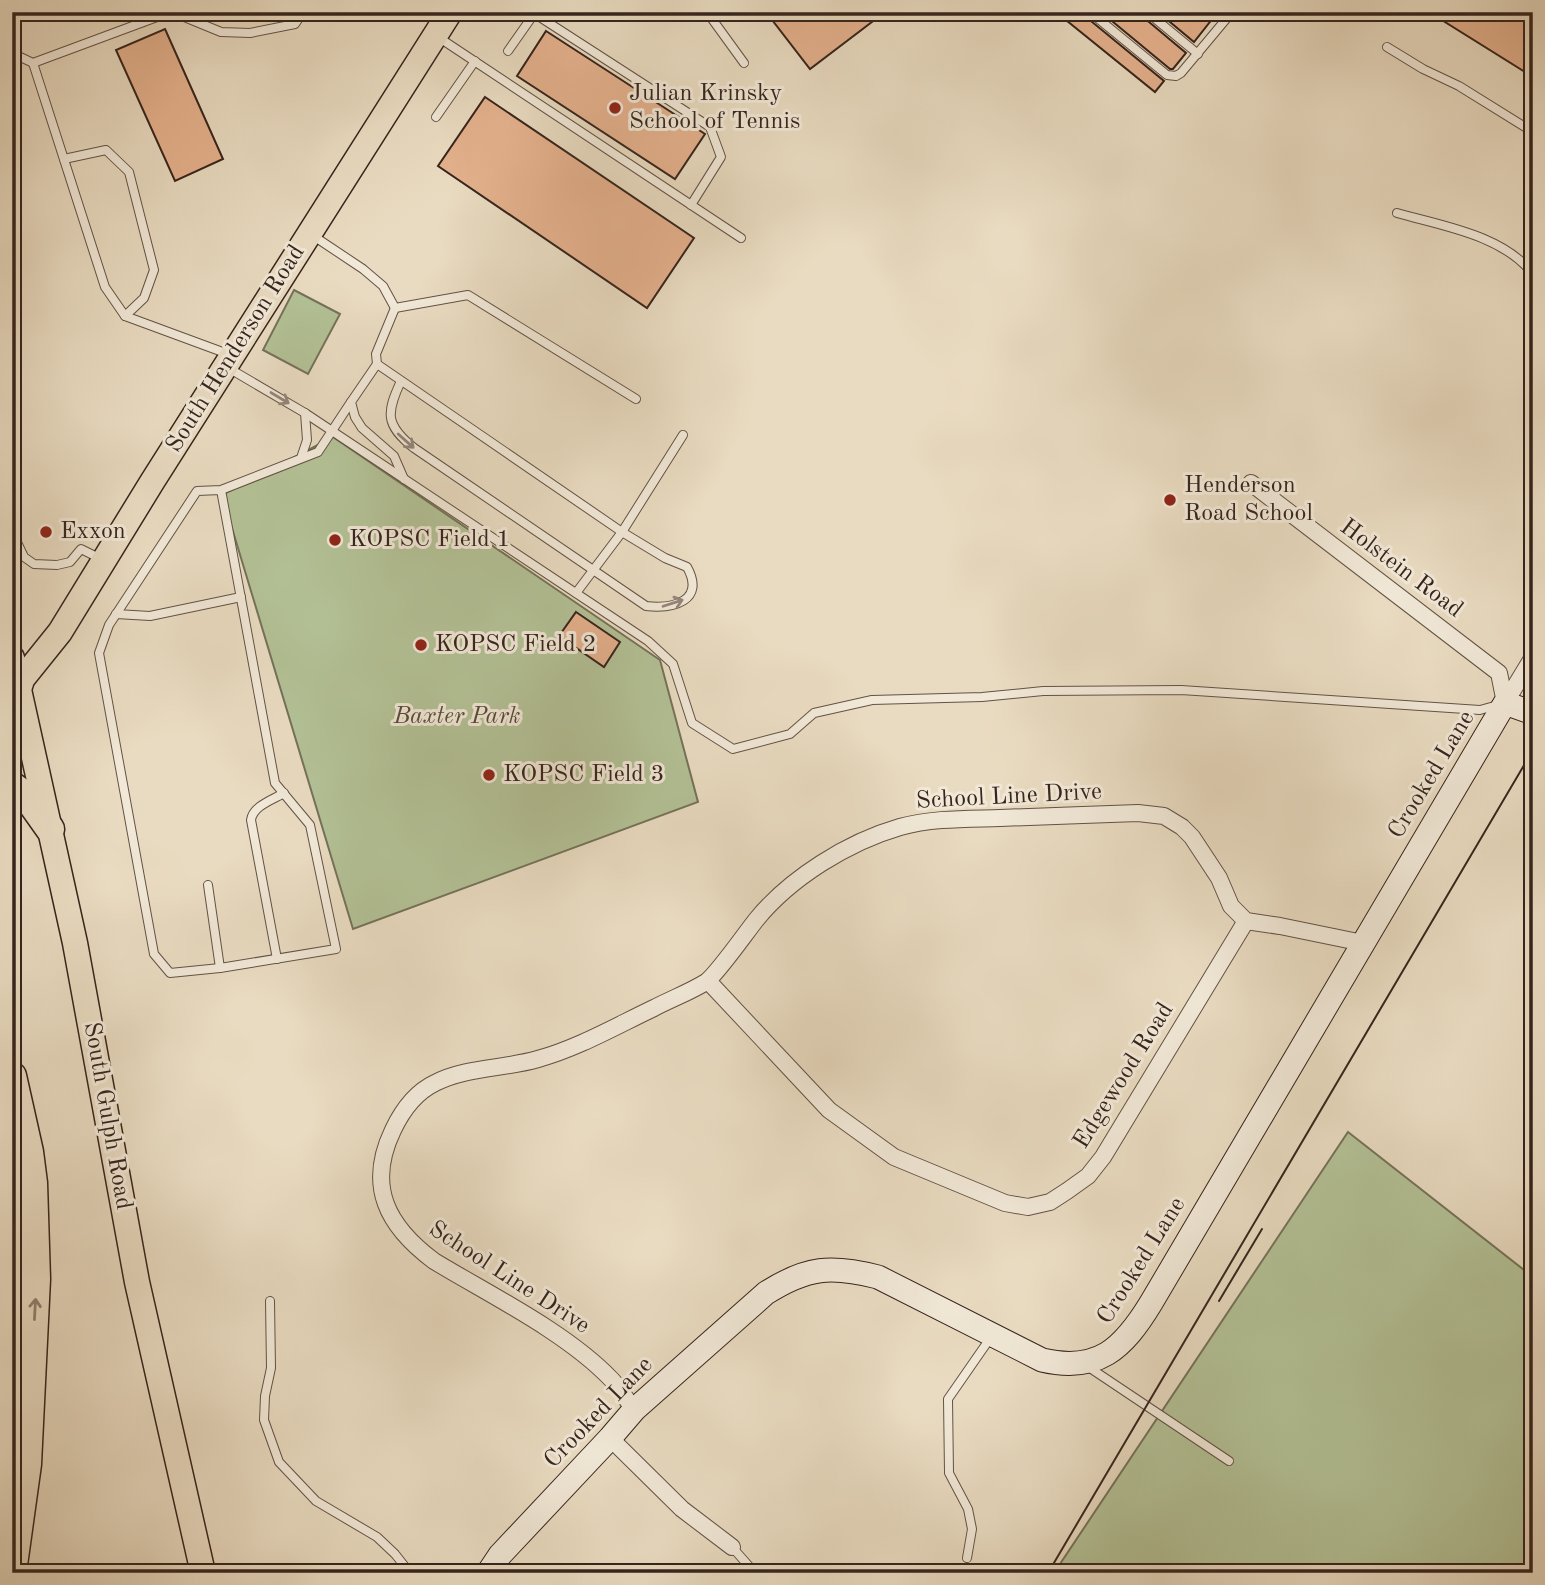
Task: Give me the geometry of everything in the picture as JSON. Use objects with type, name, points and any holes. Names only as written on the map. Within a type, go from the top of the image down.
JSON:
[{"type":"highway","points":[[12,786],[28,798],[50,829]]},
{"type":"highway","points":[[12,1076],[33,1183],[36,1279],[27,1464],[12,1572]]},
{"type":"main road","name":"South Henderson Road","points":[[14,681],[60,632],[450,12]]},
{"type":"main road","name":"South Gulph Road","points":[[14,681],[75,943],[137,1282],[203,1573]]},
{"type":"street","name":"Holstein Road","points":[[1251,484],[1499,673],[1505,703]]},
{"type":"street","points":[[1505,703],[1533,657]]},
{"type":"street","name":"Crooked Lane","points":[[495,1568],[634,1410],[766,1293],[788,1279],[810,1271],[831,1268],[853,1270],[878,1277],[1042,1360],[1063,1365],[1085,1364],[1122,1344],[1136,1327],[1505,703],[1532,713]]},
{"type":"street","name":"School Line Drive","points":[[634,1410],[613,1381],[582,1352],[434,1261],[417,1248],[393,1221],[380,1181],[382,1157],[397,1121],[421,1092],[435,1083],[468,1072],[538,1059],[565,1050],[708,981],[766,907],[815,867],[871,837],[902,827],[938,820],[1138,813],[1164,816],[1192,837],[1219,878],[1231,906],[1246,921]]},
{"type":"street","points":[[1246,921],[1363,943]]},
{"type":"street","name":"Edgewood Road","points":[[708,981],[829,1110],[894,1157],[1005,1203],[1028,1207],[1050,1202],[1067,1191],[1088,1176],[1103,1157],[1246,921]]},
{"type":"street","points":[[610,1438],[682,1509],[732,1547]]},
{"type":"lane","points":[[13,55],[33,63],[157,17],[182,16],[221,32],[250,33],[295,24],[303,12]]},
{"type":"lane","points":[[707,12],[744,63]]},
{"type":"lane","points":[[1090,12],[1167,75],[1176,76],[1198,54],[1226,14]]},
{"type":"lane","points":[[1147,12],[1198,54]]},
{"type":"lane","points":[[508,51],[533,13],[710,127],[721,157],[691,205]]},
{"type":"lane","points":[[436,35],[741,238]]},
{"type":"lane","points":[[1387,47],[1411,63],[1459,86],[1533,132]]},
{"type":"lane","points":[[436,117],[475,61]]},
{"type":"lane","points":[[33,63],[105,286],[125,316],[229,361],[648,641],[673,664],[692,723],[733,749],[790,734],[814,713],[872,700],[982,697],[1043,691],[1181,690],[1480,710],[1505,703]]},
{"type":"lane","points":[[64,159],[106,149],[129,172],[154,270],[144,298],[125,316]]},
{"type":"lane","points":[[1396,213],[1452,228],[1489,242],[1515,255],[1533,274]]},
{"type":"lane","points":[[310,234],[373,277],[383,286],[395,308]]},
{"type":"lane","points":[[395,308],[468,295],[636,399]]},
{"type":"lane","points":[[221,490],[275,783],[310,825],[336,949],[220,968],[170,973],[153,954],[99,653],[109,625],[197,492],[221,490],[318,452],[377,364],[376,354],[395,308]]},
{"type":"lane","points":[[377,364],[622,532],[665,558],[687,567],[693,580],[692,592],[688,597],[668,606],[646,607],[399,436],[392,423],[390,404],[401,381]]},
{"type":"lane","points":[[351,402],[355,417],[362,428],[394,456],[404,479]]},
{"type":"lane","points":[[301,458],[307,440],[305,413]]},
{"type":"lane","points":[[576,593],[622,532],[683,435]]},
{"type":"lane","points":[[12,532],[24,557],[34,564],[57,565],[70,562],[80,549],[103,561]]},
{"type":"lane","points":[[116,614],[150,616],[241,597]]},
{"type":"lane","points":[[277,959],[251,820],[257,809],[284,793]]},
{"type":"lane","points":[[208,885],[220,968]]},
{"type":"lane","points":[[270,1301],[272,1358],[264,1420],[279,1462],[316,1501],[377,1537],[395,1553],[410,1573]]},
{"type":"lane","points":[[967,1558],[972,1529],[968,1509],[948,1473],[948,1399],[993,1335]]},
{"type":"lane","points":[[1085,1364],[1229,1461]]},
{"type":"lane","points":[[732,1547],[755,1573]]},
{"type":"green space","points":[[294,290],[340,314],[308,374],[263,350]]},
{"type":"green space","name":"Baxter Park","points":[[333,437],[660,660],[698,802],[353,929],[222,495]]},
{"type":"green space","points":[[1348,1132],[1533,1277],[1533,1573],[1054,1573]]},
{"type":"building","points":[[766,12],[885,12],[810,69]]},
{"type":"building","points":[[1056,12],[1084,12],[1086,17],[1164,81],[1155,92]]},
{"type":"building","points":[[1101,12],[1141,12],[1143,17],[1186,53],[1173,69],[1170,69]]},
{"type":"building","points":[[1158,12],[1205,12],[1213,18],[1194,42]]},
{"type":"building","points":[[1429,12],[1533,12],[1533,77]]},
{"type":"building","points":[[165,29],[223,159],[175,181],[116,50]]},
{"type":"building","points":[[546,31],[705,134],[675,179],[517,76]]},
{"type":"building","points":[[485,97],[694,238],[647,308],[438,166]]},
{"type":"building","points":[[576,612],[620,642],[604,667],[559,636]]},
{"type":"tram line","points":[[1048,1573],[1533,750]]},
{"type":"tram line","points":[[1219,1301],[1262,1229]]},
{"type":"place","name":"Julian Krinsky School of Tennis","points":[[615,108]]},
{"type":"place","name":"Henderson Road School","points":[[1170,500]]},
{"type":"place","name":"Exxon","points":[[46,532]]},
{"type":"place","name":"KOPSC Field 1","points":[[335,540]]},
{"type":"place","name":"KOPSC Field 2","points":[[421,645]]},
{"type":"place","name":"KOPSC Field 3","points":[[489,775]]}]
